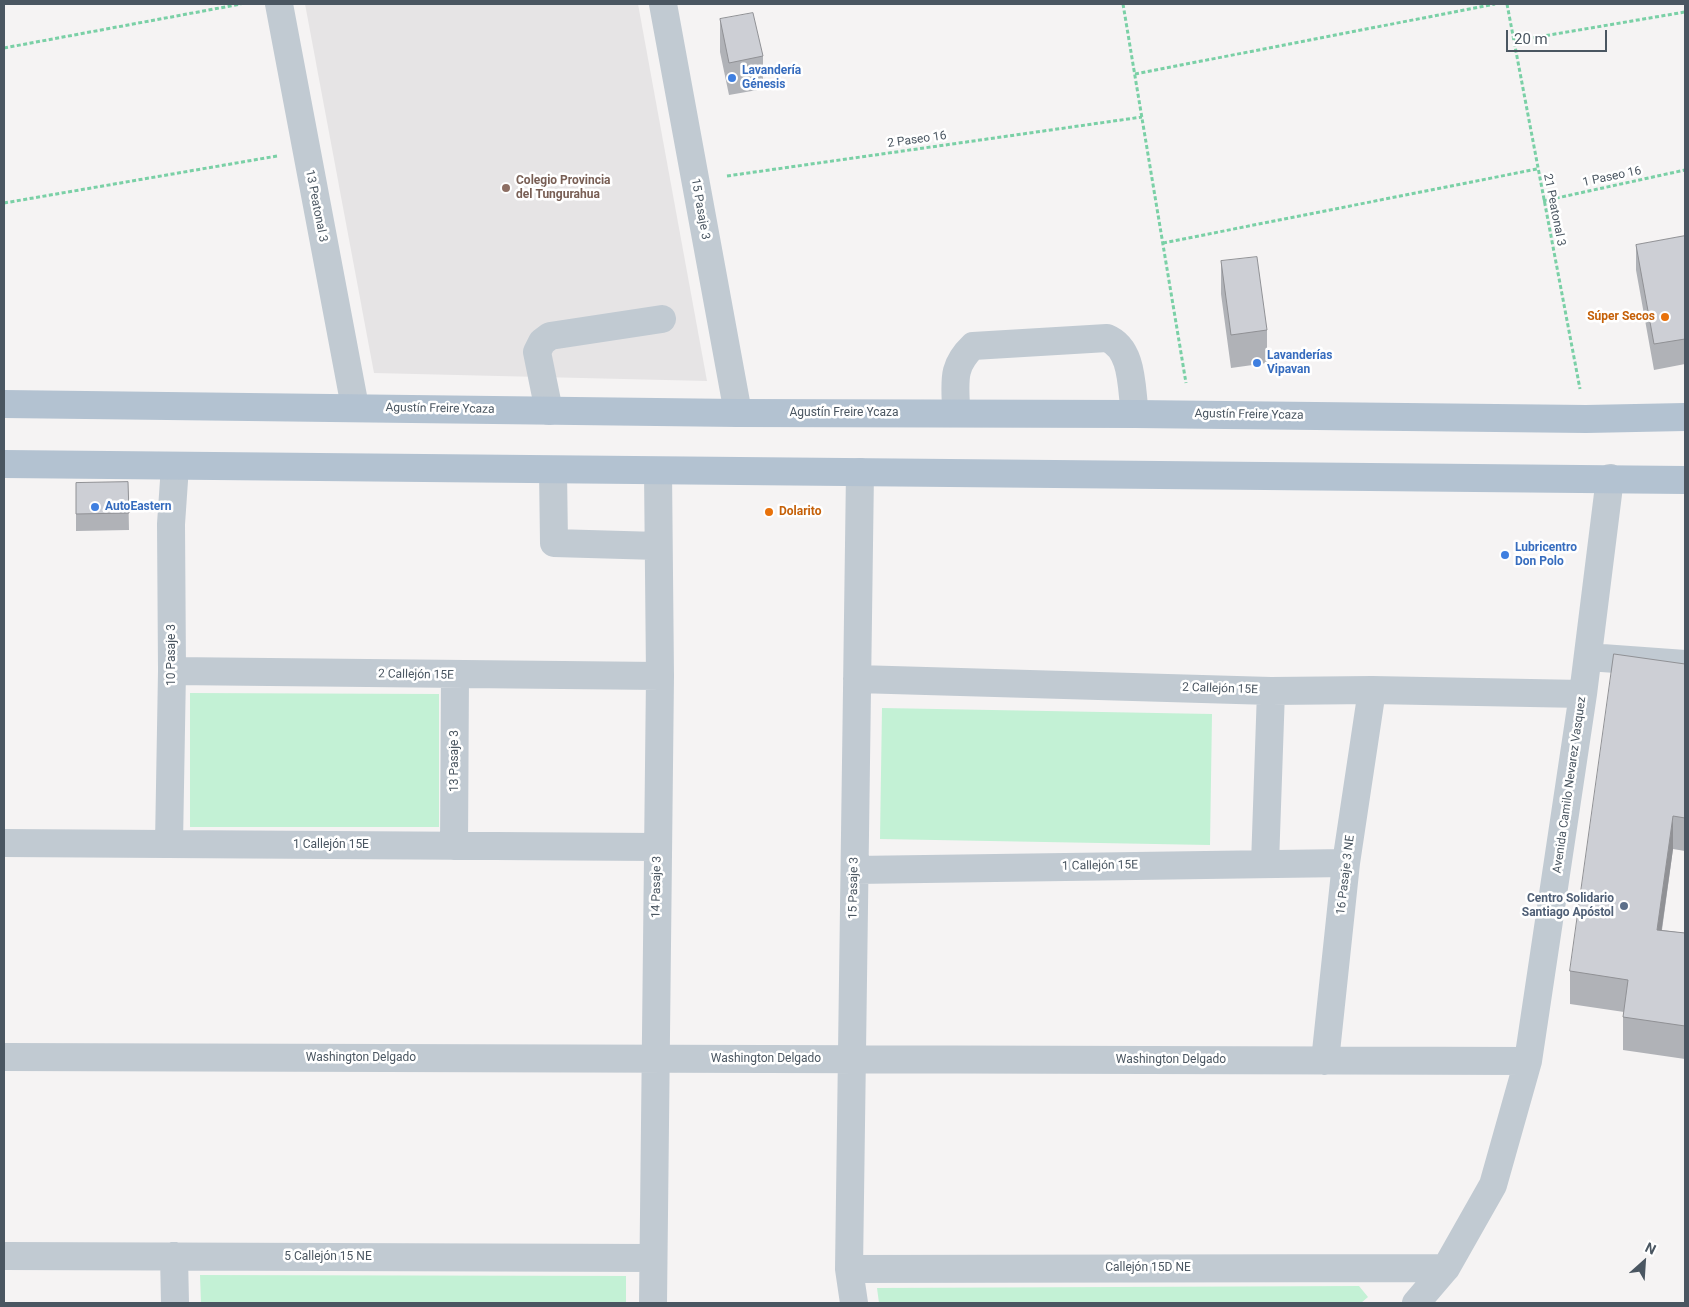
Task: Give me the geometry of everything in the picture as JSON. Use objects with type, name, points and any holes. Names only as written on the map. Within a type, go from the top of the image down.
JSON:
[{"type":"main road","name":"Agustín Freire Ycaza","points":[[4,404],[738,413],[1135,414],[1586,419],[1685,417]]},
{"type":"main road","points":[[4,464],[1685,480]]},
{"type":"street","name":"13 Peatonal 3","points":[[279,4],[355,408]]},
{"type":"street","name":"15 Pasaje 3","points":[[663,4],[738,413]]},
{"type":"street","points":[[549,411],[537,352],[542,342],[550,336],[662,319]]},
{"type":"street","points":[[956,413],[956,369],[961,358],[973,346],[1107,338],[1120,346],[1126,355],[1135,414]]},
{"type":"street","name":"10 Pasaje 3","points":[[169,844],[172,671],[171,524],[175,466]]},
{"type":"street","points":[[552,470],[554,543],[658,546]]},
{"type":"street","name":"14 Pasaje 3","points":[[653,1303],[660,676],[658,471]]},
{"type":"street","name":"15 Pasaje 3","points":[[854,1303],[849,1269],[860,472]]},
{"type":"street","name":"Avenida Camilo Nevarez Vasquez","points":[[1416,1303],[1446,1268],[1493,1185],[1528,1061],[1583,694],[1610,478]]},
{"type":"street","points":[[1588,657],[1685,664]]},
{"type":"street","name":"2 Callejón 15E","points":[[172,671],[660,676]]},
{"type":"street","name":"13 Pasaje 3","points":[[454,846],[455,675]]},
{"type":"street","name":"2 Callejón 15E","points":[[857,679],[1271,691],[1372,690],[1583,694]]},
{"type":"street","name":"16 Pasaje 3 NE","points":[[1325,1061],[1346,863],[1372,690]]},
{"type":"street","points":[[1265,864],[1271,691]]},
{"type":"street","name":"1 Callejón 15E","points":[[4,843],[658,847]]},
{"type":"street","name":"1 Callejón 15E","points":[[854,870],[1346,863]]},
{"type":"street","name":"Washington Delgado","points":[[4,1057],[1528,1061]]},
{"type":"street","name":"5 Callejón 15 NE","points":[[4,1256],[653,1258]]},
{"type":"street","points":[[174,1256],[175,1303]]},
{"type":"street","name":"Callejón 15D NE","points":[[849,1269],[1446,1268]]},
{"type":"path","points":[[4,48],[241,4]]},
{"type":"path","points":[[1123,4],[1191,415]]},
{"type":"path","points":[[1135,74],[1495,4]]},
{"type":"path","name":"21 Peatonal 3","points":[[1507,4],[1586,419]]},
{"type":"path","points":[[1514,41],[1685,12]]},
{"type":"path","name":"2 Paseo 16","points":[[695,180],[1142,117]]},
{"type":"path","points":[[4,203],[306,151]]},
{"type":"path","points":[[1163,243],[1537,169]]},
{"type":"path","name":"1 Paseo 16","points":[[1543,201],[1685,170]]},
{"type":"shaded area","name":"Colegio Provincia del Tungurahua","points":[[305,4],[638,4],[707,381],[374,373]]},
{"type":"green space","points":[[190,693],[439,694],[439,827],[190,827]]},
{"type":"green space","points":[[882,708],[1212,714],[1210,845],[880,839]]},
{"type":"green space","points":[[200,1275],[626,1276],[626,1303],[201,1303]]},
{"type":"green space","points":[[1359,1286],[1368,1297],[1361,1303],[879,1303],[877,1288]]},
{"type":"building","points":[[753,13],[763,56],[729,63],[720,19]]},
{"type":"building","name":"Súper Secos","points":[[1685,236],[1685,339],[1654,344],[1636,245]]},
{"type":"building","points":[[1257,257],[1267,330],[1231,335],[1221,261]]},
{"type":"building","points":[[128,482],[129,513],[76,514],[76,483]]},
{"type":"building","name":"Centro Solidario Santiago Apóstol","points":[[1614,654],[1685,664],[1685,818],[1673,816],[1657,930],[1685,933],[1685,1026],[1623,1017],[1628,980],[1570,971]]},
{"type":"place","name":"Lavandería Génesis","points":[[732,78]]},
{"type":"place","name":"Colegio Provincia del Tungurahua","points":[[506,188]]},
{"type":"place","name":"Súper Secos","points":[[1665,317]]},
{"type":"place","name":"Lavanderías Vipavan","points":[[1257,363]]},
{"type":"place","name":"AutoEastern","points":[[95,507]]},
{"type":"place","name":"Dolarito","points":[[769,512]]},
{"type":"place","name":"Lubricentro Don Polo","points":[[1505,555]]},
{"type":"place","name":"Centro Solidario Santiago Apóstol","points":[[1624,906]]}]
